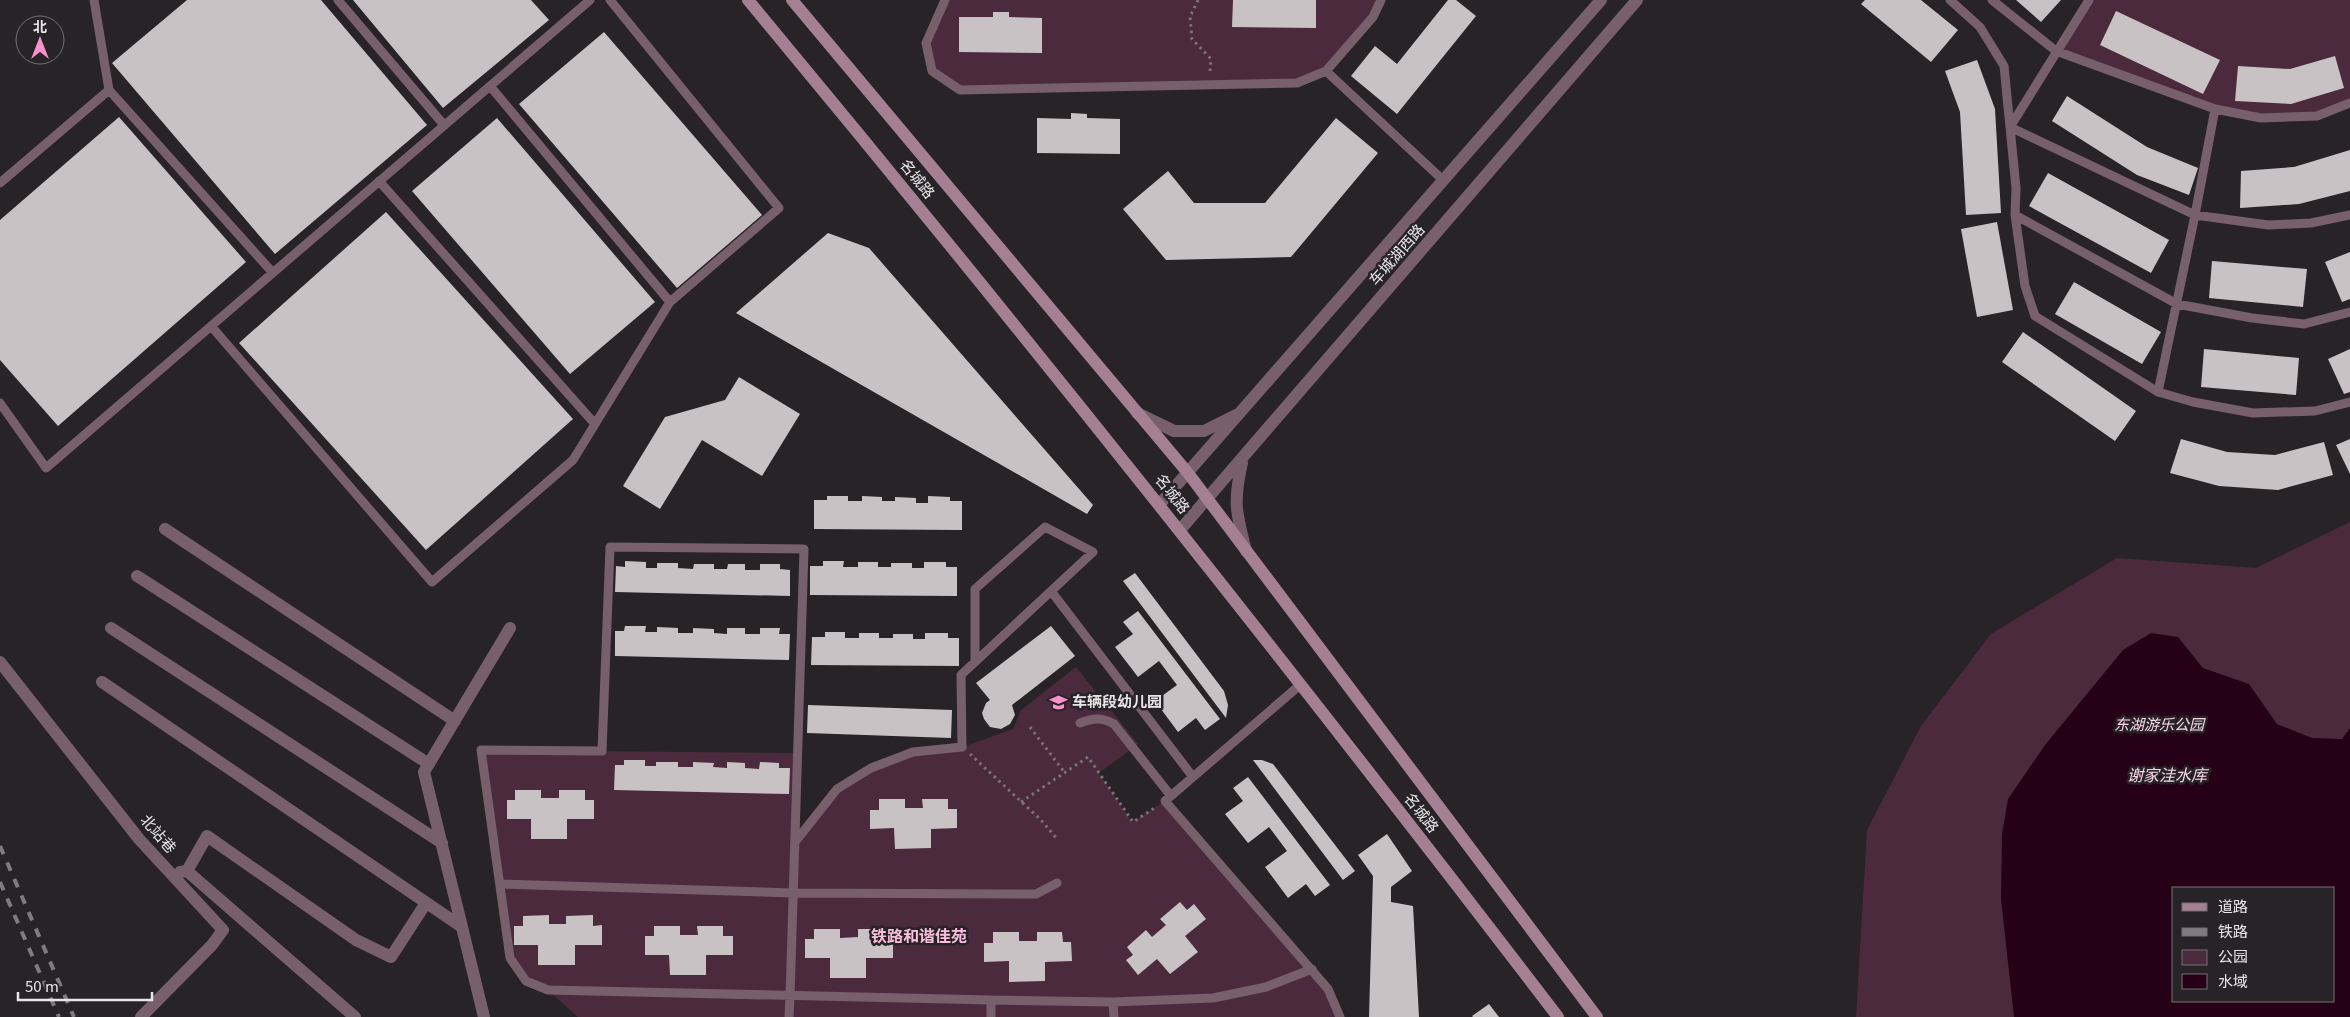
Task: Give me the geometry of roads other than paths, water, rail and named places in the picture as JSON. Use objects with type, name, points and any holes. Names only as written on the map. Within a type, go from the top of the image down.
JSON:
[{"type":"main road","name":"名城路","points":[[748,0],[1160,504],[1558,1017]]},
{"type":"main road","name":"名城路","points":[[792,0],[1188,474],[1597,1017]]},
{"type":"street","name":"车城湖西路","points":[[1160,504],[1601,0]]},
{"type":"street","name":"车城湖西路","points":[[1180,530],[1208,500],[1637,0]]},
{"type":"street","points":[[1137,413],[1174,431],[1204,431],[1242,411]]},
{"type":"street","points":[[1242,460],[1236,490],[1236,510],[1246,551]]},
{"type":"street","points":[[165,529],[454,721]]},
{"type":"street","points":[[137,576],[429,764]]},
{"type":"street","points":[[111,628],[442,843]]},
{"type":"street","points":[[484,1017],[424,772],[510,628]]},
{"type":"street","name":"北站巷","points":[[0,662],[139,839],[222,930],[212,945],[141,1017]]},
{"type":"street","points":[[102,682],[462,927]]},
{"type":"street","points":[[187,871],[207,836],[356,940],[391,957],[426,903]]},
{"type":"street","points":[[170,873],[187,871],[356,1017]]},
{"type":"lane","points":[[94,0],[109,90],[272,273]]},
{"type":"lane","points":[[338,0],[444,125]]},
{"type":"lane","points":[[0,403],[46,468],[590,0]]},
{"type":"lane","points":[[211,326],[432,582],[573,460],[670,302],[778,208],[610,0]]},
{"type":"lane","points":[[945,0],[926,43],[932,71],[960,90],[1297,83],[1326,71],[1373,17],[1381,0]]},
{"type":"lane","points":[[1950,0],[1980,27],[2004,66],[2016,188],[2015,215],[2025,286],[2035,316],[2158,392],[2193,402],[2253,413],[2315,411],[2350,402]]},
{"type":"lane","points":[[1992,0],[2056,51],[2215,109],[2261,118],[2318,116],[2350,103]]},
{"type":"lane","points":[[2010,127],[2089,0]]},
{"type":"lane","points":[[1326,71],[1444,181]]},
{"type":"lane","points":[[490,86],[670,302]]},
{"type":"lane","points":[[0,183],[109,90]]},
{"type":"lane","points":[[2158,392],[2215,109]]},
{"type":"lane","points":[[2010,127],[2195,215],[2268,225],[2311,224],[2350,215]]},
{"type":"lane","points":[[379,181],[594,424]]},
{"type":"lane","points":[[2015,215],[2177,304],[2252,318],[2304,324],[2350,312]]},
{"type":"lane","points":[[795,842],[837,789],[871,768],[914,752],[962,747],[961,675],[975,662],[1051,591],[1093,552],[1045,527],[975,589],[975,662]]},
{"type":"lane","points":[[789,1017],[790,996],[795,842],[804,549],[610,546],[602,751],[481,750],[510,958],[526,981],[548,990],[790,996],[1113,1002],[1213,998],[1266,987],[1312,969]]},
{"type":"lane","points":[[1051,591],[1193,777]]},
{"type":"lane","points":[[1168,798],[1300,685]]},
{"type":"lane","points":[[1080,723],[1092,718],[1106,719],[1114,724],[1168,798],[1328,989],[1340,1017]]},
{"type":"lane","points":[[500,884],[793,893],[1036,894],[1057,883]]},
{"type":"lane","points":[[991,1000],[991,1017]]},
{"type":"lane","points":[[1113,1002],[1114,1017]]},
{"type":"water","name":"谢家洼水库","points":[[2151,633],[2178,637],[2203,668],[2249,684],[2277,724],[2312,738],[2342,739],[2350,728],[2350,1017],[2014,1017],[2001,899],[2002,834],[2008,799],[2045,745],[2123,650]]},
{"type":"railway","points":[[0,846],[74,1017]]},
{"type":"railway","points":[[0,882],[59,1017]]},
{"type":"place","name":"车辆段幼儿园","points":[[1058,702]]},
{"type":"district","name":"铁路和谐佳苑","points":[[919,936]]},
{"type":"park label","name":"东湖游乐公园","points":[[2159,725]]}]
